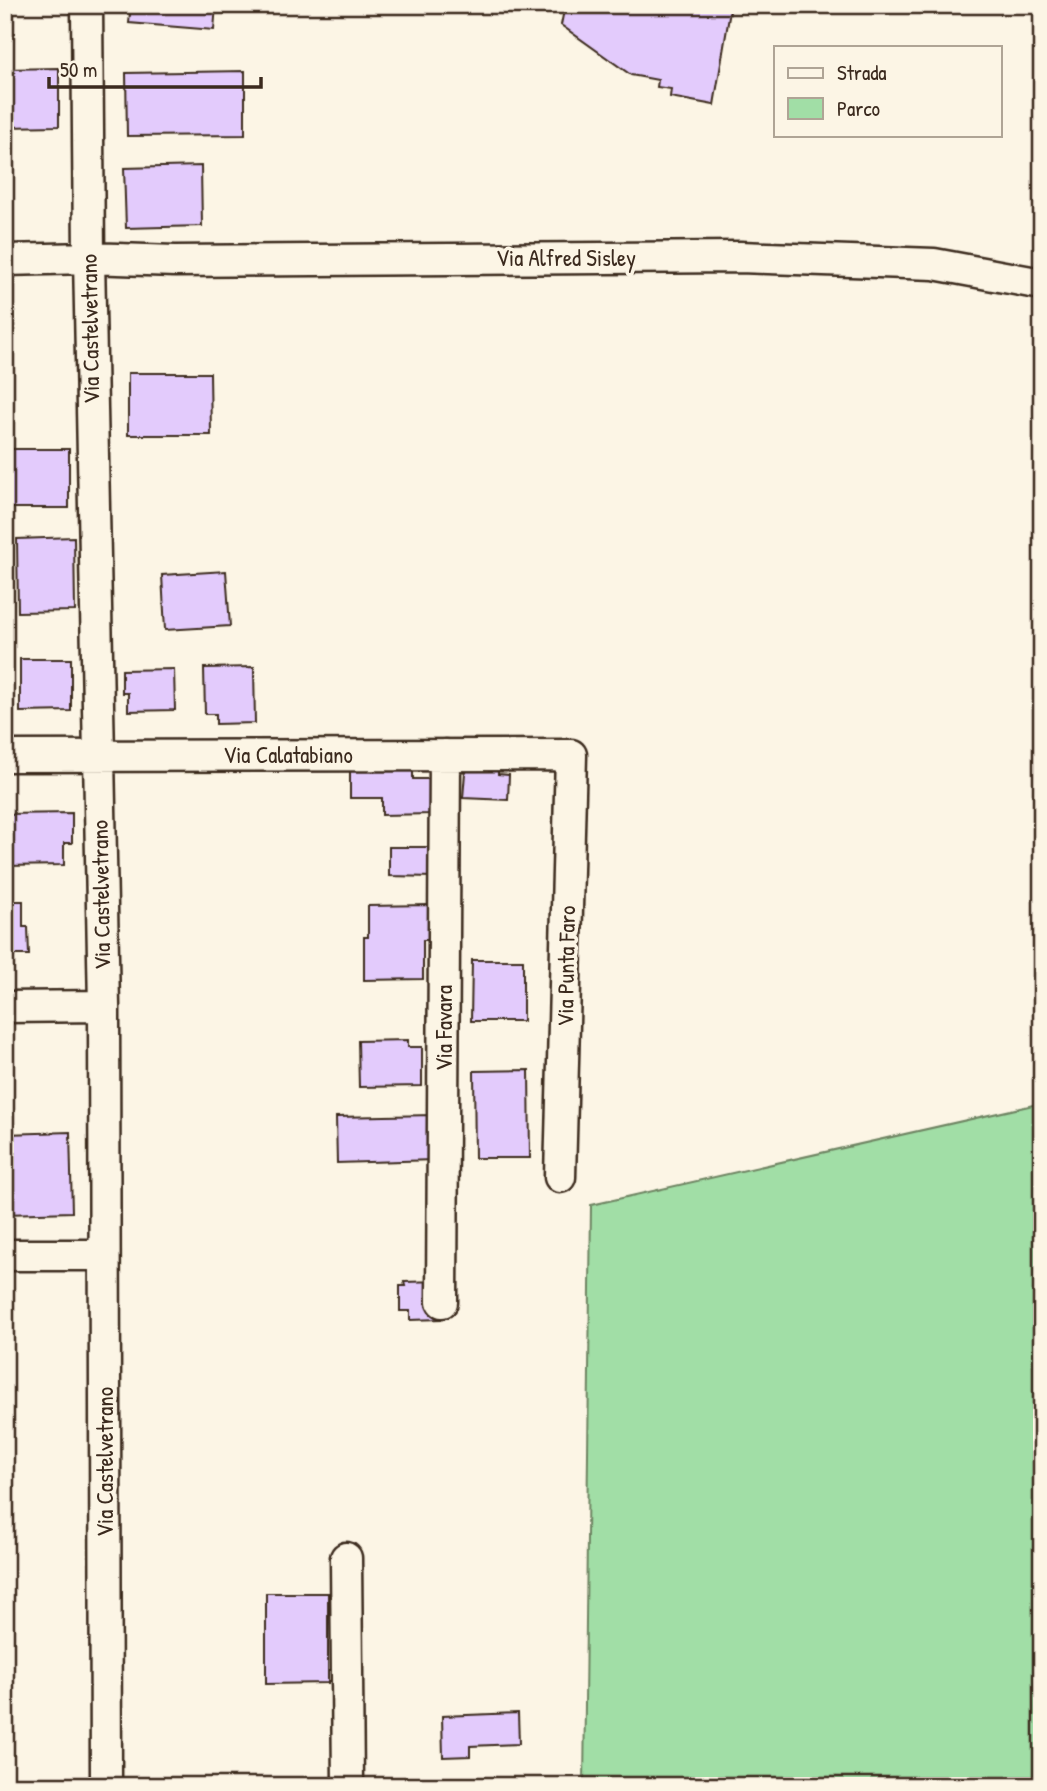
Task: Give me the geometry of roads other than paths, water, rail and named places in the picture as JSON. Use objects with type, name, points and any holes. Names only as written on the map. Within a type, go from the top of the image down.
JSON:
[{"type":"street","name":"Via Castelvetrano","points":[[87,5],[89,258],[104,1006],[106,1786]]},
{"type":"street","name":"Via Alfred Sisley","points":[[5,260],[740,257],[934,264],[1042,284]]},
{"type":"street","name":"Via Favara","points":[[442,1302],[445,755]]},
{"type":"street","name":"Via Calatabiano","points":[[5,756],[571,755]]},
{"type":"street","name":"Via Punta Faro","points":[[560,1177],[571,755]]},
{"type":"street","points":[[5,1007],[104,1006]]},
{"type":"street","points":[[5,1255],[104,1255]]},
{"type":"street","points":[[346,1558],[348,1786]]}]
